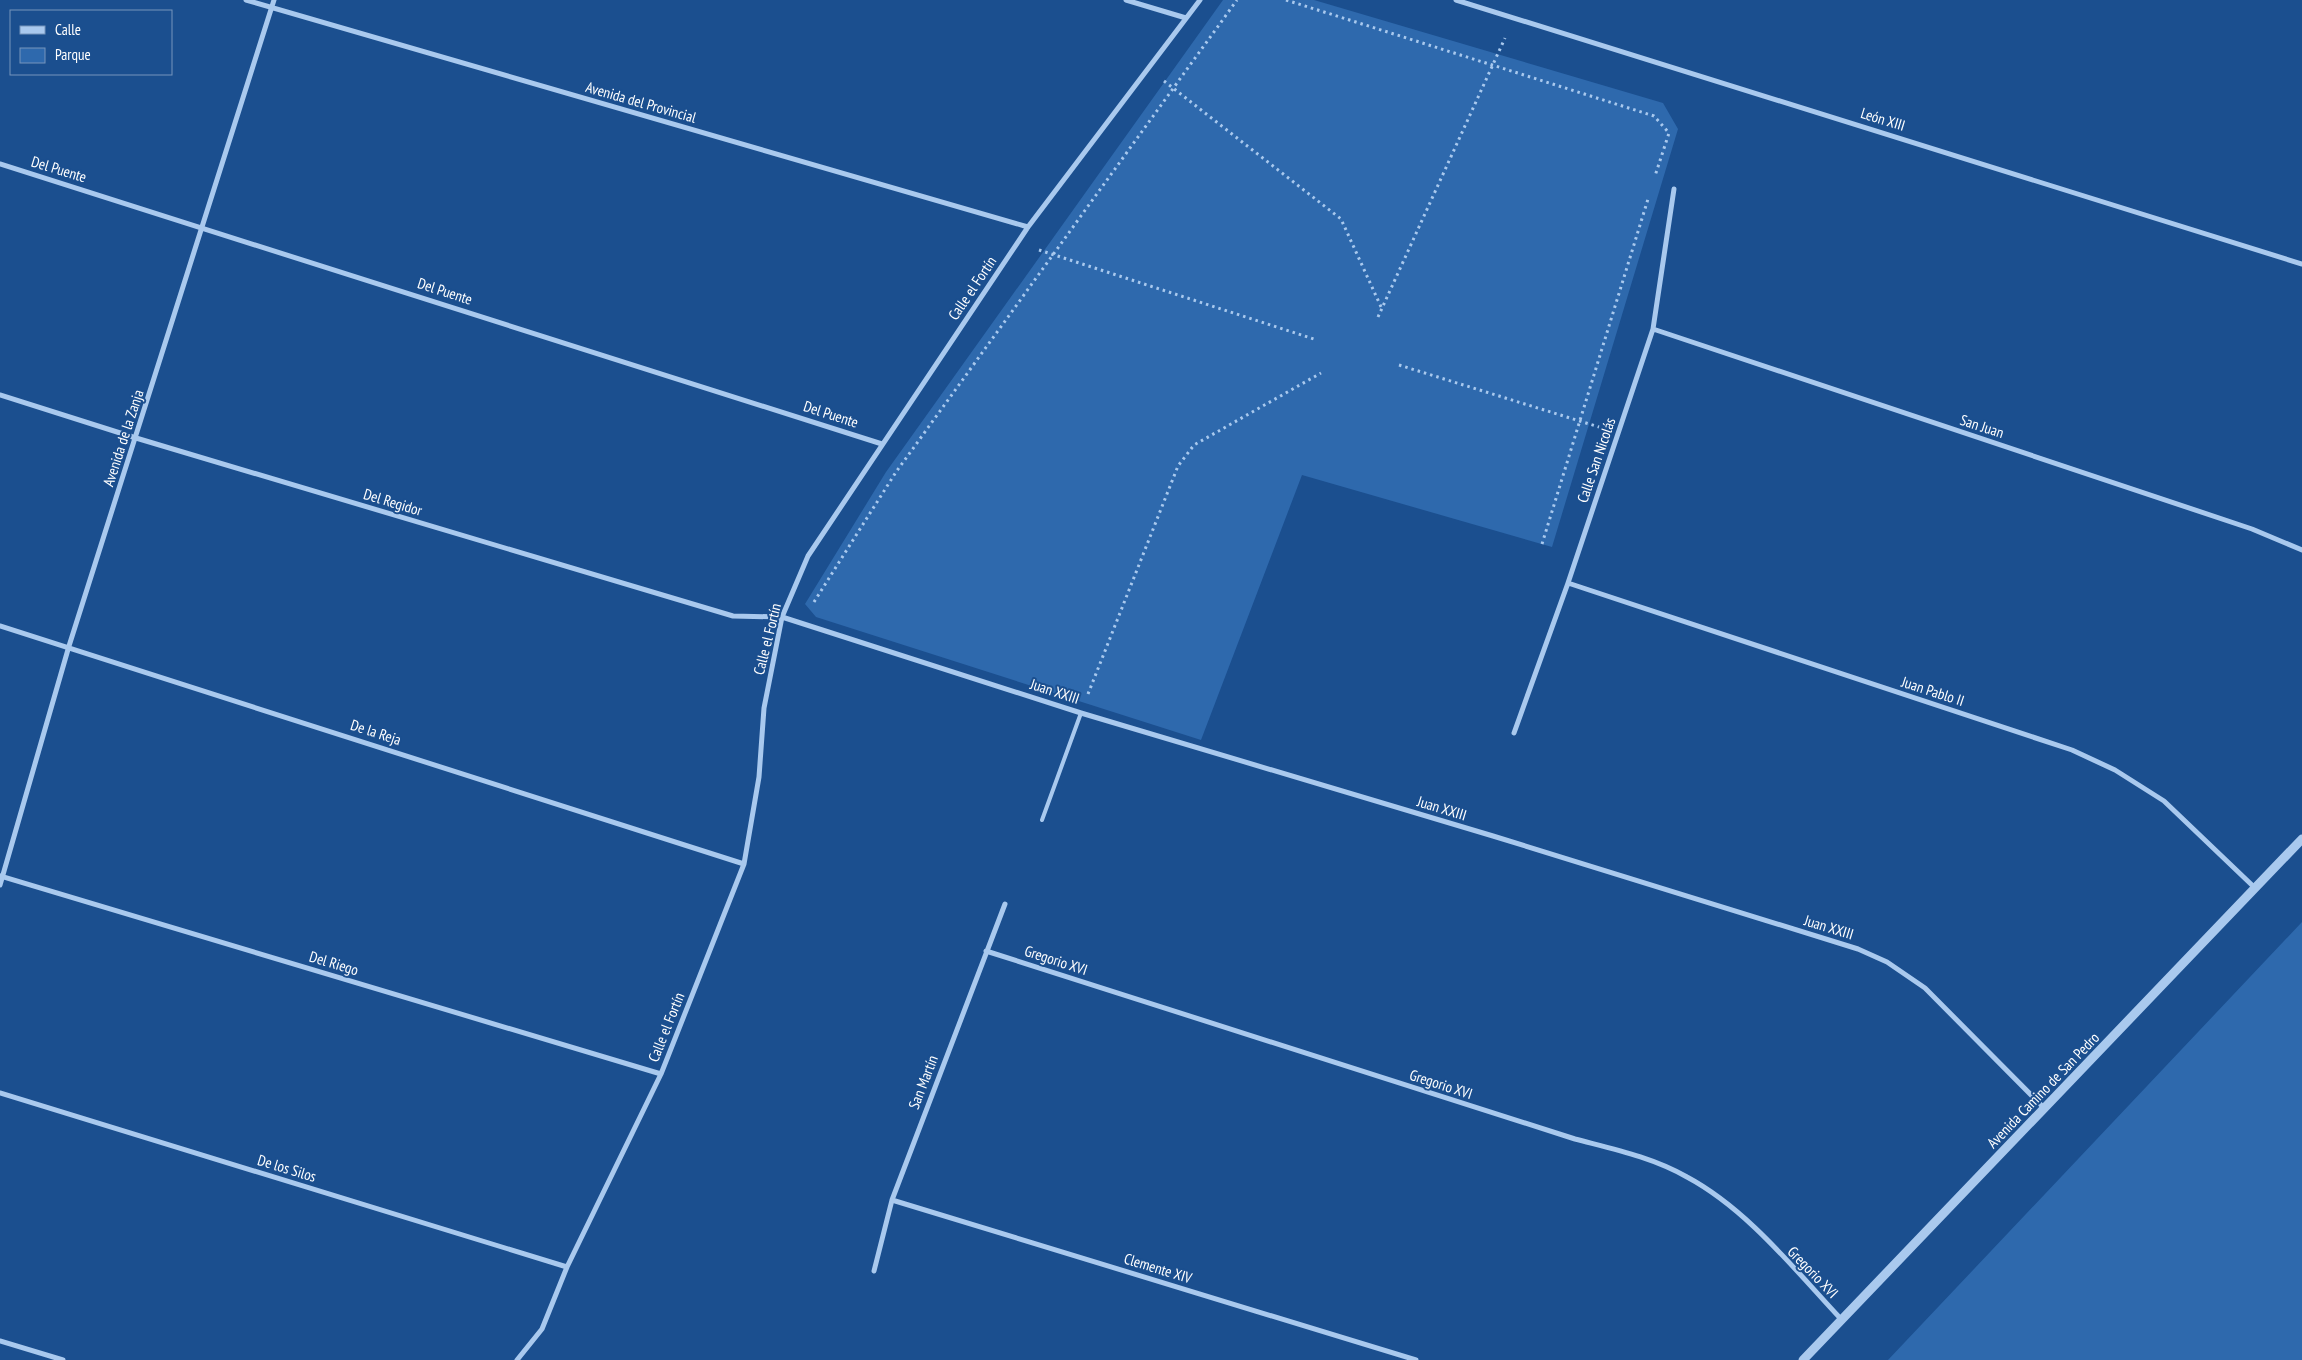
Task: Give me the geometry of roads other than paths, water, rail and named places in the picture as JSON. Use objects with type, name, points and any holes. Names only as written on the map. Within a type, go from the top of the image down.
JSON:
[{"type":"street","name":"Avenida del Provincial","points":[[246,0],[1028,227]]},
{"type":"street","name":"Avenida de la Zanja","points":[[0,885],[1,876],[69,646],[274,0]]},
{"type":"street","points":[[1126,0],[1186,18]]},
{"type":"street","name":"Calle el Fortín","points":[[517,1360],[542,1329],[567,1268],[661,1074],[744,864],[759,777],[764,708],[782,617],[808,556],[1018,241],[1200,0]]},
{"type":"street","name":"León XIII","points":[[1456,0],[2302,264]]},
{"type":"street","name":"Del Puente","points":[[0,164],[882,444]]},
{"type":"street","name":"Calle San Nicolás","points":[[1514,733],[1568,583],[1653,329],[1674,189]]},
{"type":"street","name":"San Juan","points":[[1653,329],[2252,529],[2302,550]]},
{"type":"street","name":"Del Regidor","points":[[0,395],[136,438],[733,616],[782,617]]},
{"type":"street","name":"Juan Pablo II","points":[[1568,583],[2072,750],[2115,770],[2164,801],[2254,887]]},
{"type":"street","name":"Juan XXIII","points":[[782,617],[1081,713],[1493,836],[1858,950],[1887,962],[1925,988],[2045,1109]]},
{"type":"street","name":"De la Reja","points":[[0,626],[69,646],[744,864]]},
{"type":"street","name":"Avenida Camino de San Pedro","points":[[1803,1360],[2302,839]]},
{"type":"street","name":"Del Riego","points":[[1,876],[661,1074]]},
{"type":"street","name":"San Martín","points":[[874,1271],[892,1200],[1005,904]]},
{"type":"street","name":"Gregorio XVI","points":[[986,951],[1574,1140],[1642,1157],[1688,1177],[1739,1213],[1841,1319]]},
{"type":"street","name":"De los Silos","points":[[0,1093],[567,1268]]},
{"type":"street","name":"Clemente XIV","points":[[892,1200],[1416,1360]]},
{"type":"street","points":[[0,1341],[63,1360]]},
{"type":"lane","points":[[1042,820],[1081,713]]}]
